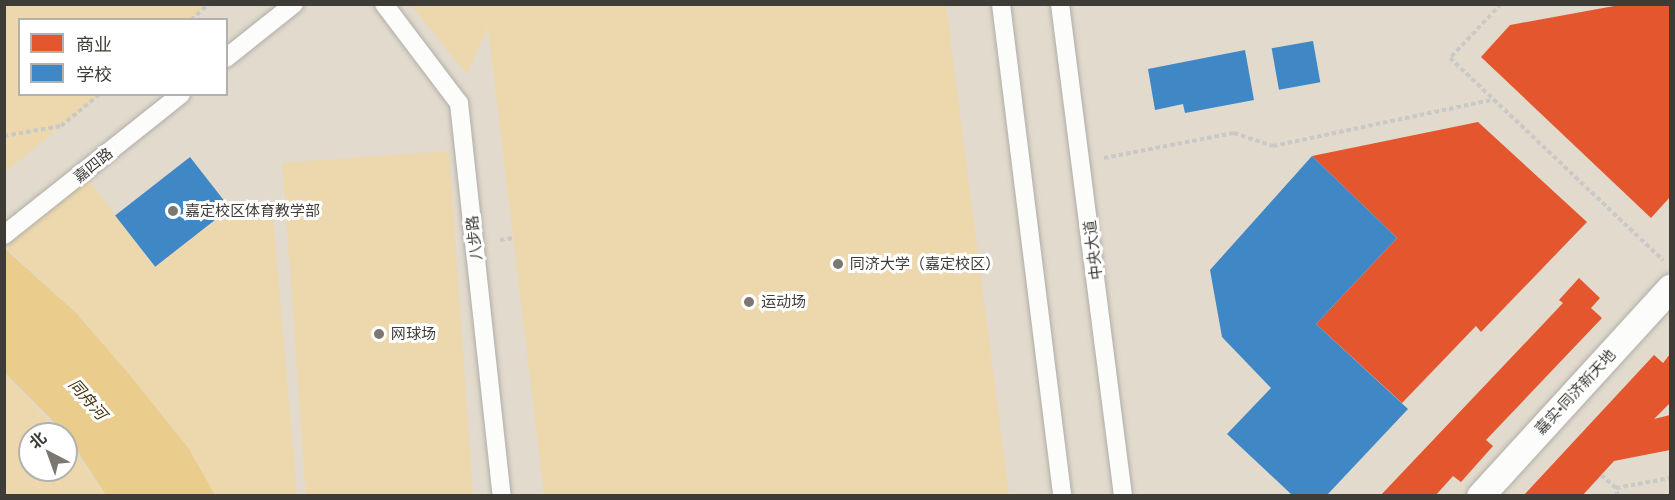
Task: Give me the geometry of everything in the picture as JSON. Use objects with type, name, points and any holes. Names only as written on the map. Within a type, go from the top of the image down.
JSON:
[{"type":"street","name":"嘉实•同济新天地","points":[[1480,495],[1671,288]]},
{"type":"lane","points":[[228,56],[294,4]]},
{"type":"lane","name":"八步路","points":[[384,4],[459,103],[502,495]]},
{"type":"lane","points":[[1001,4],[1062,495]]},
{"type":"lane","name":"中央大道","points":[[1060,4],[1083,162],[1123,495]]},
{"type":"lane","name":"嘉四路","points":[[4,235],[179,96]]},
{"type":"path","points":[[193,18],[209,4]]},
{"type":"path","points":[[1501,4],[1450,58],[1491,100],[1671,267]]},
{"type":"path","points":[[4,136],[61,126],[97,96]]},
{"type":"path","points":[[1083,162],[1233,133],[1273,146],[1491,100]]},
{"type":"path","points":[[1601,476],[1616,488],[1618,495]]},
{"type":"path","points":[[1616,488],[1671,478]]},
{"type":"shaded area","points":[[5,4],[209,4],[192,18],[18,18],[18,96],[99,96],[5,172]]},
{"type":"shaded area","name":"同济大学（嘉定校区）","points":[[5,5],[1670,5],[1670,495],[5,495]]},
{"type":"shaded area","points":[[411,5],[946,5],[1009,495],[544,495],[488,27],[467,74]]},
{"type":"shaded area","name":"网球场","points":[[449,151],[473,495],[306,496],[282,163]]},
{"type":"shaded area","points":[[83,172],[153,266],[230,208],[273,217],[297,495],[215,495],[189,449],[128,373],[75,312],[5,247],[4,236]]},
{"type":"shaded area","points":[[4,373],[50,422],[18,422],[18,482],[78,482],[78,457],[106,495],[5,495]]},
{"type":"water","name":"同舟河","points":[[4,248],[75,312],[128,373],[189,449],[215,495],[106,495],[78,452],[78,422],[54,422],[5,373]]},
{"type":"building: 商业","points":[[1625,4],[1670,4],[1670,197],[1651,218],[1481,57],[1510,25]]},
{"type":"building: 商业","points":[[1478,122],[1587,222],[1481,332],[1476,326],[1402,403],[1316,324],[1397,238],[1312,156]]},
{"type":"building: 商业","points":[[1579,278],[1600,298],[1591,308],[1602,318],[1486,440],[1493,446],[1461,482],[1453,476],[1435,496],[1380,496],[1563,303],[1559,300]]},
{"type":"building: 商业","points":[[1670,354],[1670,403],[1654,419],[1670,415],[1670,450],[1614,461],[1582,496],[1523,496],[1654,355],[1663,363]]},
{"type":"building: 学校","points":[[1313,41],[1320,82],[1279,90],[1272,48]]},
{"type":"building: 学校","points":[[1245,50],[1254,100],[1185,113],[1183,104],[1155,110],[1148,69]]},
{"type":"building: 学校","points":[[1312,156],[1397,238],[1316,324],[1408,409],[1327,495],[1292,495],[1227,434],[1271,388],[1222,337],[1210,270]]},
{"type":"building: 学校","name":"嘉定校区体育教学部","points":[[190,157],[230,208],[155,267],[115,215]]},
{"type":"place","name":"嘉定校区体育教学部","points":[[173,211]]},
{"type":"place","name":"同济大学（嘉定校区）","points":[[838,264]]},
{"type":"place","name":"运动场","points":[[749,302]]},
{"type":"place","name":"网球场","points":[[379,334]]}]
